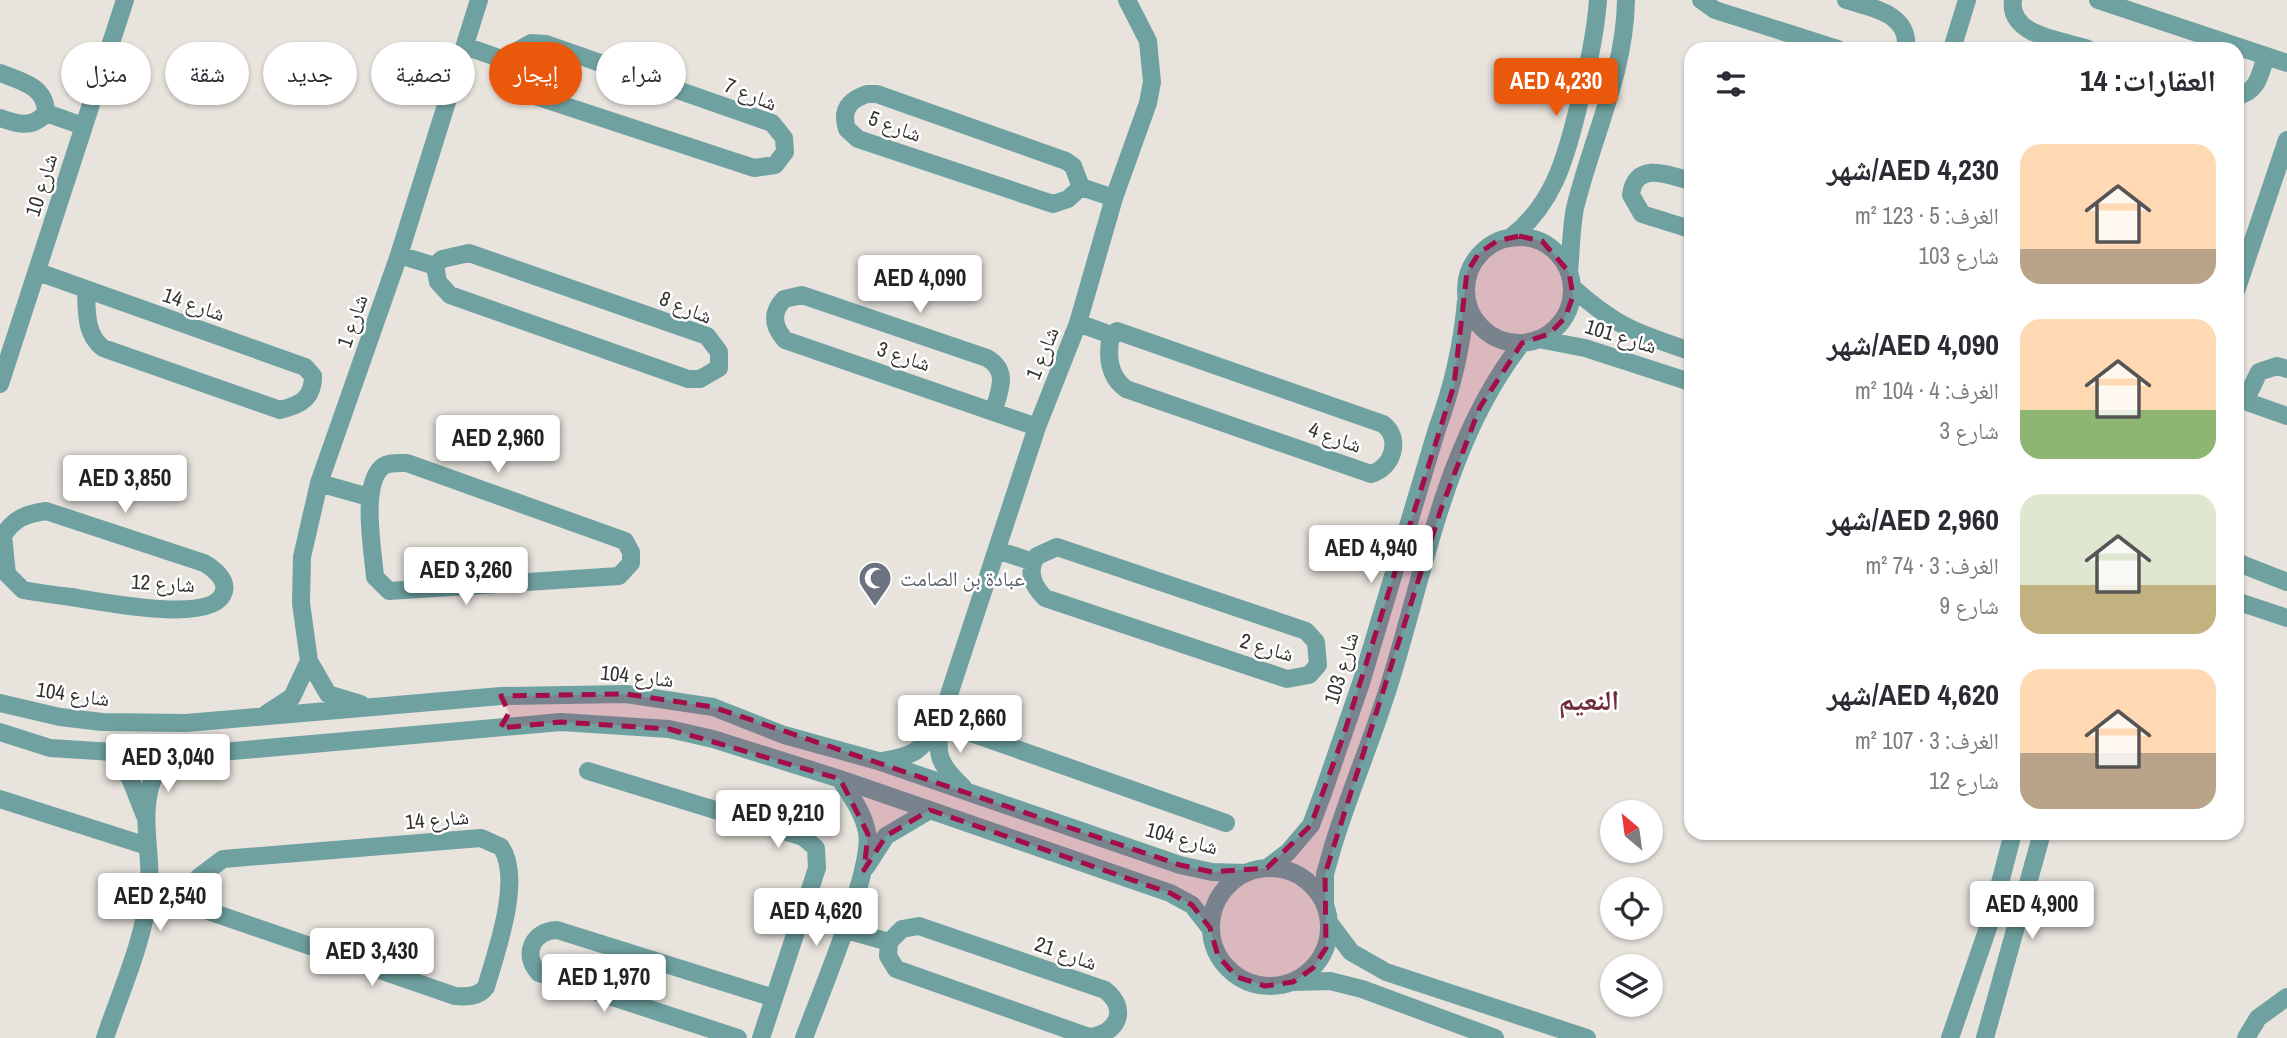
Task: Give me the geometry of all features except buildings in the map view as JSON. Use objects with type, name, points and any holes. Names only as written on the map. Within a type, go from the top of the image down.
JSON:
[{"type":"street","name":"شارع 10","points":[[0,384],[5,353],[38,272],[125,0]]},
{"type":"street","name":"شارع 1","points":[[467,42],[480,0]]},
{"type":"street","name":"شارع 1","points":[[968,791],[944,769],[937,747],[940,722],[1037,427],[1078,323],[1114,198],[1148,103],[1152,82],[1148,41],[1127,0]]},
{"type":"street","points":[[1510,238],[1524,227],[1545,202],[1566,160],[1589,70],[1598,0]]},
{"type":"street","points":[[1570,279],[1575,209],[1617,74],[1626,26],[1626,0]]},
{"type":"street","points":[[1701,0],[1715,10],[1816,42]]},
{"type":"street","points":[[1846,0],[1891,15],[1903,28],[1905,42]]},
{"type":"street","points":[[1954,42],[1967,0]]},
{"type":"street","points":[[2013,0],[2013,16],[2022,27],[2067,42]]},
{"type":"street","points":[[2098,0],[2224,42]]},
{"type":"street","name":"شارع 7","points":[[531,43],[546,44],[772,123],[785,138],[785,152],[775,165],[754,168],[529,94],[512,79],[510,62],[521,48],[531,43]]},
{"type":"street","points":[[2244,49],[2287,63]]},
{"type":"street","points":[[2244,94],[2251,92],[2258,82],[2266,56]]},
{"type":"street","points":[[0,73],[33,85],[44,100],[46,113]]},
{"type":"street","name":"شارع 5","points":[[877,94],[1066,161],[1073,166],[1081,187],[1068,199],[1053,204],[859,139],[847,129],[845,112],[856,98],[877,94]]},
{"type":"street","name":"شارع 1","points":[[370,707],[328,694],[309,661],[302,603],[302,557],[319,483],[400,255],[447,105]]},
{"type":"street","points":[[46,113],[83,126]]},
{"type":"street","points":[[0,118],[20,125],[29,124],[46,113]]},
{"type":"street","points":[[2244,272],[2280,184],[2287,140]]},
{"type":"street","points":[[1684,179],[1655,171],[1648,172],[1639,177],[1631,195],[1642,214],[1684,227]]},
{"type":"street","points":[[1081,187],[1114,198]]},
{"type":"street","points":[[1519,236],[1542,240],[1559,254],[1570,279],[1573,296],[1564,318],[1549,334],[1530,341],[1506,342],[1485,333],[1471,316],[1466,301],[1467,272],[1479,253],[1497,241],[1519,236]]},
{"type":"street","name":"شارع 8","points":[[469,253],[706,336],[719,352],[719,368],[700,379],[688,379],[463,300],[444,290],[435,275],[435,266],[442,258],[469,253]]},
{"type":"street","points":[[400,255],[435,266]]},
{"type":"street","name":"شارع 14","points":[[38,272],[305,367],[313,376],[310,395],[304,402],[280,410],[103,348],[94,341],[88,326],[86,291]]},
{"type":"street","name":"شارع 101","points":[[1570,279],[1618,325],[1684,349]]},
{"type":"street","name":"شارع 3","points":[[994,410],[1003,382],[998,367],[987,358],[802,295],[784,299],[776,312],[776,329],[785,340],[1037,427]]},
{"type":"street","name":"شارع 103","points":[[1267,867],[1287,852],[1311,825],[1343,737],[1437,429],[1454,385],[1462,352],[1466,301]]},
{"type":"street","name":"شارع 4","points":[[1078,323],[1111,335]]},
{"type":"street","name":"شارع 4","points":[[1117,331],[1383,424],[1392,435],[1393,450],[1386,464],[1371,474],[1126,389],[1115,377],[1109,361],[1111,335],[1117,331]]},
{"type":"street","points":[[1530,341],[1500,370],[1480,407],[1445,497],[1391,682],[1333,846],[1325,874],[1325,904],[1330,924],[1351,952],[1386,972],[1587,1038]]},
{"type":"street","name":"شارع 101","points":[[1530,341],[1586,348],[1684,380]]},
{"type":"street","points":[[2244,395],[2259,372],[2270,367],[2287,369]]},
{"type":"street","points":[[2244,401],[2287,416]]},
{"type":"street","points":[[394,463],[407,463],[625,541],[631,552],[631,563],[620,576],[395,593],[383,587],[375,577],[369,497],[379,470],[394,463]]},
{"type":"street","points":[[319,483],[369,497]]},
{"type":"street","name":"شارع 12","points":[[46,511],[57,512],[204,562],[219,575],[225,585],[224,593],[212,605],[184,611],[23,590],[7,574],[1,536],[13,521],[22,516],[46,511]]},
{"type":"street","name":"شارع 2","points":[[1065,548],[1306,631],[1316,642],[1320,660],[1308,675],[1287,679],[1045,598],[1031,576],[1033,562],[1043,551],[1065,548]]},
{"type":"street","points":[[998,550],[1033,562]]},
{"type":"street","points":[[2244,565],[2287,582]]},
{"type":"street","points":[[2244,604],[2287,618]]},
{"type":"street","points":[[264,716],[292,697],[309,661]]},
{"type":"street","name":"شارع 104","points":[[0,703],[60,717],[102,722],[186,723],[564,692],[632,695],[713,707],[784,735],[878,761],[1180,865],[1212,872],[1246,873]]},
{"type":"street","points":[[625,725],[623,710],[632,695]]},
{"type":"street","points":[[500,727],[509,713],[501,696]]},
{"type":"street","points":[[0,732],[50,748],[176,756],[561,722],[669,729],[713,739],[840,779],[1170,893],[1192,905],[1210,928],[1218,956],[1237,977],[1265,986],[1330,981],[1362,989],[1495,1038]]},
{"type":"street","points":[[940,722],[1226,823]]},
{"type":"street","name":"شارع 1","points":[[878,761],[909,757],[925,744],[940,722]]},
{"type":"street","points":[[110,752],[130,778],[146,818]]},
{"type":"street","points":[[105,1038],[145,916],[149,890],[146,818],[149,789],[162,764],[176,756]]},
{"type":"street","points":[[588,771],[803,837],[816,848],[817,868],[761,1038]]},
{"type":"street","points":[[804,1038],[864,870],[868,834],[861,811],[840,779]]},
{"type":"street","points":[[0,799],[148,846]]},
{"type":"street","points":[[864,870],[886,836],[930,810]]},
{"type":"street","name":"شارع 14","points":[[149,890],[185,903],[464,996],[480,993],[486,987],[503,931],[508,868],[501,847],[481,838],[223,859],[199,877],[185,903]]},
{"type":"street","points":[[1950,1038],[1989,925],[2011,840]]},
{"type":"street","points":[[1985,1038],[2040,840]]},
{"type":"street","points":[[1210,928],[1214,905],[1227,886],[1246,873],[1267,867],[1292,871],[1312,884],[1325,904]]},
{"type":"street","points":[[1293,982],[1313,968],[1326,948],[1330,924]]},
{"type":"street","name":"شارع 21","points":[[919,926],[1105,990],[1116,1001],[1117,1019],[1108,1033],[1089,1037],[905,973],[891,962],[888,956],[889,942],[902,929],[919,926]]},
{"type":"street","points":[[844,929],[889,942]]},
{"type":"street","points":[[738,1038],[540,973],[530,958],[531,945],[542,933],[558,930],[774,998]]},
{"type":"street","points":[[2246,1038],[2258,1018],[2287,997]]},
{"type":"highlighted area","points":[[1519,236],[1542,241],[1569,272],[1573,296],[1565,318],[1549,334],[1522,343],[1480,407],[1441,509],[1325,874],[1326,948],[1313,968],[1293,982],[1265,986],[1237,977],[1218,956],[1210,928],[1192,905],[1170,893],[930,810],[886,836],[864,870],[868,834],[840,779],[669,729],[561,722],[500,728],[509,713],[501,696],[626,694],[713,707],[1180,865],[1212,872],[1267,868],[1311,825],[1343,737],[1454,385],[1467,272],[1479,253],[1497,241]]},
{"type":"place","name":"عبادة بن الصامت","points":[[875,608]]},
{"type":"district","name":"النعيم","points":[[1589,700]]}]
